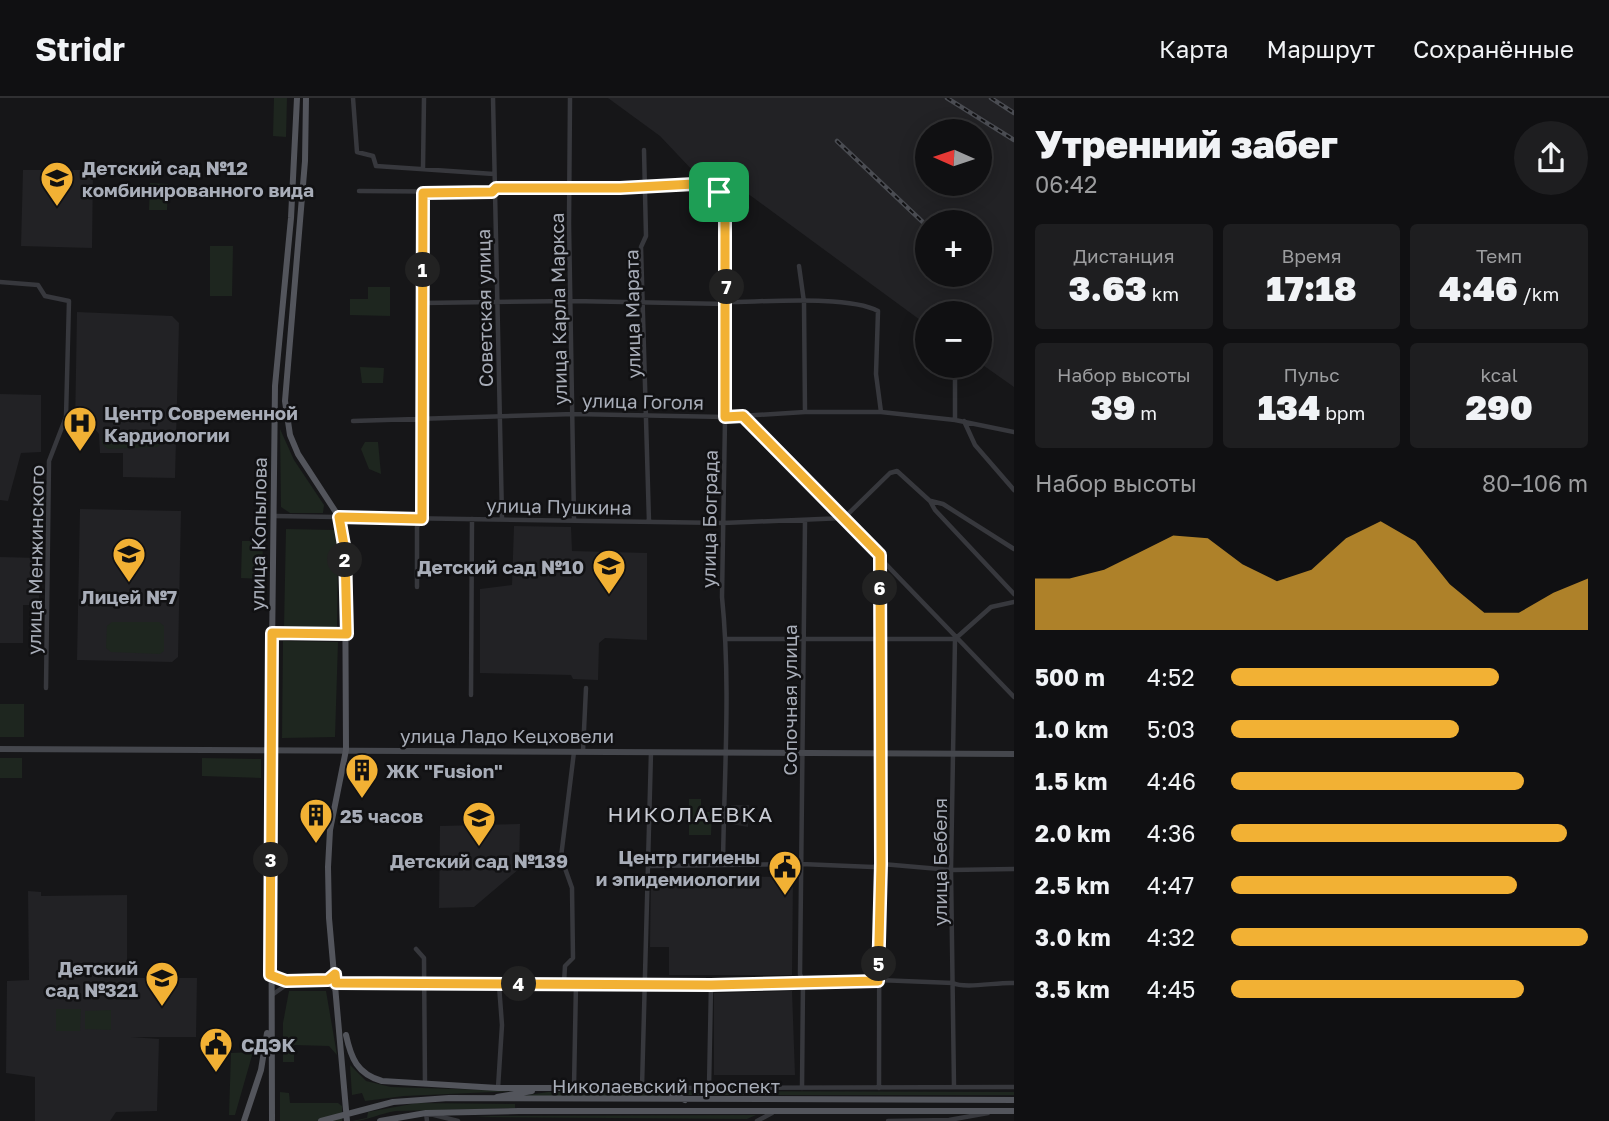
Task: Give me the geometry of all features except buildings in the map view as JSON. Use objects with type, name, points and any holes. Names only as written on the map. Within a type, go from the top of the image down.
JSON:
[{"type":"main road","name":"улица Копылова","points":[[272,1121],[270,975],[275,386],[292,208],[297,98]]},
{"type":"main road","points":[[306,98],[305,161],[286,415],[298,454],[339,517],[345,551],[346,750],[328,851],[329,918],[347,1121]]},
{"type":"main road","name":"улица Ладо Кецховели","points":[[0,749],[1014,754]]},
{"type":"main road","name":"Николаевский проспект","points":[[339,1008],[349,1049],[363,1074],[382,1081],[498,1088],[662,1088]]},
{"type":"main road","name":"улица Копылова","points":[[244,1121],[261,1070],[270,1014]]},
{"type":"main road","points":[[489,1099],[545,1088]]},
{"type":"main road","points":[[662,1088],[687,1101]]},
{"type":"main road","name":"Николаевский проспект","points":[[321,1121],[358,1110],[410,1100],[1014,1100]]},
{"type":"main road","name":"Николаевский проспект","points":[[380,1121],[427,1117],[776,1110],[1014,1111]]},
{"type":"street","points":[[353,98],[357,152],[373,156],[376,166],[494,174]]},
{"type":"street","points":[[423,168],[424,98]]},
{"type":"street","name":"Советская улица","points":[[493,98],[502,518]]},
{"type":"street","name":"улица Карла Маркса","points":[[570,98],[569,224],[574,519]]},
{"type":"street","name":"улица Марата","points":[[644,150],[646,236],[641,247],[645,301],[649,522]]},
{"type":"street","name":"улица Бограда","points":[[643,186],[704,185],[719,192],[725,203],[727,303],[722,597],[726,639],[726,752],[723,864]]},
{"type":"street","points":[[359,191],[492,192],[496,188],[643,186]]},
{"type":"street","points":[[417,587],[417,527],[422,519],[423,193]]},
{"type":"street","points":[[799,265],[804,302],[805,412]]},
{"type":"street","name":"улица Менжинского","points":[[0,282],[38,285],[44,296],[69,301],[66,417],[49,461],[46,688]]},
{"type":"street","points":[[423,303],[804,302],[869,306],[879,313],[876,374],[881,412]]},
{"type":"street","points":[[955,378],[955,419]]},
{"type":"street","name":"улица Гоголя","points":[[353,421],[422,421],[574,414],[725,417],[805,412],[881,412],[955,419],[1014,432]]},
{"type":"street","points":[[743,416],[880,555],[1014,697]]},
{"type":"street","points":[[964,421],[975,445],[1014,490]]},
{"type":"street","points":[[844,519],[890,473],[900,472],[930,500],[935,510],[1014,594]]},
{"type":"street","points":[[930,500],[943,504],[1014,550]]},
{"type":"street","name":"улица Пушкина","points":[[274,516],[723,523],[844,519]]},
{"type":"street","points":[[471,695],[472,519]]},
{"type":"street","name":"Сопочная улица","points":[[802,1088],[803,982],[800,974],[805,521]]},
{"type":"street","points":[[879,1088],[880,555]]},
{"type":"street","points":[[726,639],[956,638],[991,607],[1014,602]]},
{"type":"street","points":[[272,633],[347,634]]},
{"type":"street","name":"улица Бебеля","points":[[954,1087],[951,870],[956,638]]},
{"type":"street","points":[[583,751],[586,688]]},
{"type":"street","points":[[564,983],[565,966],[573,958],[572,888],[561,857],[574,751]]},
{"type":"street","points":[[642,1087],[651,751]]},
{"type":"street","points":[[650,866],[801,863],[816,867],[873,867],[881,864],[951,870],[1014,869]]},
{"type":"street","points":[[416,949],[424,958],[425,1085]]},
{"type":"street","points":[[270,975],[286,981],[328,980],[335,974]]},
{"type":"street","points":[[336,983],[711,985],[878,981],[953,982],[960,986],[992,981],[1014,983]]},
{"type":"street","points":[[574,1087],[576,983]]},
{"type":"street","points":[[270,997],[286,985],[329,985],[337,994]]},
{"type":"street","points":[[498,1088],[502,1025],[499,985]]},
{"type":"street","points":[[709,1088],[711,985]]},
{"type":"street","points":[[662,1088],[1014,1087]]},
{"type":"street","points":[[757,1121],[776,1110]]},
{"type":"street","points":[[888,1121],[949,1120],[999,1111]]},
{"type":"street","points":[[427,1117],[458,1121]]},
{"type":"shaded area","points":[[274,98],[287,98],[286,137],[273,136]]},
{"type":"shaded area","points":[[608,98],[1014,98],[1014,387],[992,371],[992,301],[915,301],[915,316],[710,166],[695,173],[660,136]]},
{"type":"shaded area","name":"Детский сад №12 комбинированного вида","points":[[23,170],[93,170],[92,248],[21,246]]},
{"type":"shaded area","points":[[150,183],[168,184],[167,210],[149,210]]},
{"type":"shaded area","points":[[210,246],[233,246],[232,296],[210,296]]},
{"type":"shaded area","points":[[368,287],[390,287],[390,316],[350,315],[350,299],[368,299]]},
{"type":"shaded area","points":[[77,312],[172,316],[179,323],[175,478],[123,477],[123,453],[100,453],[99,434],[94,428],[75,427]]},
{"type":"shaded area","points":[[360,367],[384,368],[383,383],[362,383]]},
{"type":"shaded area","points":[[0,394],[41,395],[41,452],[21,453],[8,501],[0,500]]},
{"type":"shaded area","points":[[280,429],[294,460],[324,505],[323,513],[290,513],[281,507]]},
{"type":"shaded area","points":[[159,430],[162,443],[157,447],[108,449],[102,444],[106,431]]},
{"type":"shaded area","points":[[365,442],[378,442],[381,474],[369,469],[361,449]]},
{"type":"shaded area","name":"Лицей №7","points":[[80,509],[181,511],[178,657],[172,662],[77,660]]},
{"type":"shaded area","points":[[514,526],[571,527],[572,551],[647,553],[647,640],[605,638],[599,643],[598,680],[573,679],[571,675],[480,673],[480,589],[512,585]]},
{"type":"shaded area","points":[[286,529],[335,530],[338,543],[337,628],[284,627]]},
{"type":"shaded area","points":[[242,541],[263,541],[262,579],[241,578]]},
{"type":"shaded area","points":[[0,557],[39,558],[39,605],[23,605],[23,643],[0,643]]},
{"type":"shaded area","points":[[112,622],[159,622],[164,626],[164,651],[160,654],[111,652],[106,648],[107,626]]},
{"type":"shaded area","points":[[283,641],[338,642],[335,737],[282,738]]},
{"type":"shaded area","points":[[0,704],[24,704],[24,737],[0,737]]},
{"type":"shaded area","points":[[0,758],[22,758],[22,778],[0,778]]},
{"type":"shaded area","points":[[202,758],[261,759],[261,778],[202,776]]},
{"type":"shaded area","points":[[689,799],[701,799],[701,812],[712,812],[711,835],[689,835]]},
{"type":"shaded area","points":[[731,805],[749,805],[748,827],[731,824]]},
{"type":"shaded area","name":"Детский сад №139","points":[[520,824],[519,869],[474,907],[439,908],[440,826]]},
{"type":"shaded area","points":[[651,876],[793,877],[792,975],[669,975],[669,947],[650,947]]},
{"type":"shaded area","points":[[28,891],[41,892],[41,896],[127,895],[127,978],[197,978],[196,1037],[131,1037],[159,1039],[157,1111],[116,1112],[110,1121],[35,1121],[35,1077],[6,1073],[7,981],[29,980]]},
{"type":"shaded area","points":[[289,991],[326,991],[337,1055],[329,1046],[294,1045],[294,1062],[283,1062],[283,1023]]},
{"type":"shaded area","points":[[792,991],[795,1075],[714,1075],[714,993]]},
{"type":"shaded area","points":[[56,1009],[81,1009],[80,1031],[56,1031]]},
{"type":"shaded area","points":[[111,1010],[111,1030],[85,1029],[85,1011]]},
{"type":"shaded area","points":[[253,1052],[235,1115],[229,1115],[231,1053]]},
{"type":"shaded area","points":[[350,1065],[366,1081],[391,1087],[516,1091],[404,1096],[365,1101],[362,1093],[352,1095]]},
{"type":"shaded area","points":[[677,1091],[1014,1092],[1014,1095],[683,1095]]},
{"type":"shaded area","points":[[280,1092],[289,1093],[290,1103],[338,1103],[342,1106],[342,1121],[280,1121]]},
{"type":"shaded area","points":[[548,1092],[659,1092],[673,1098],[522,1096]]},
{"type":"shaded area","points":[[417,1103],[515,1104],[515,1108],[396,1111],[363,1120],[352,1121],[367,1118],[368,1112]]},
{"type":"shaded area","points":[[756,1115],[747,1119],[474,1117],[491,1116]]},
{"type":"railway","points":[[947,98],[1014,140]]},
{"type":"railway","points":[[991,98],[1014,113]]},
{"type":"railway","points":[[837,141],[915,215]]},
{"type":"place","name":"Детский сад №12 комбинированного вида","points":[[57,208]]},
{"type":"place","name":"Центр Современной Кардиологии","points":[[80,453]]},
{"type":"place","name":"Лицей №7","points":[[129,584]]},
{"type":"place","name":"Детский сад №10","points":[[609,596]]},
{"type":"place","name":"ЖК \"Fusion\"","points":[[362,800]]},
{"type":"place","name":"25 часов","points":[[316,845]]},
{"type":"place","name":"Детский сад №139","points":[[479,848]]},
{"type":"place","name":"Центр гигиены и эпидемиологии","points":[[785,897]]},
{"type":"place","name":"Детский сад №321","points":[[162,1008]]},
{"type":"place","name":"СДЭК","points":[[216,1074]]},
{"type":"district","name":"НИКОЛАЕВКА","points":[[691,814]]},
{"type":"route","points":[[694,184],[719,192],[725,203],[725,417],[743,416],[880,555],[881,864],[878,981],[469,986],[336,983],[335,974],[328,980],[286,981],[270,975],[272,633],[347,634],[345,551],[339,517],[422,519],[423,193],[492,192],[496,188],[593,189],[694,184]]}]
